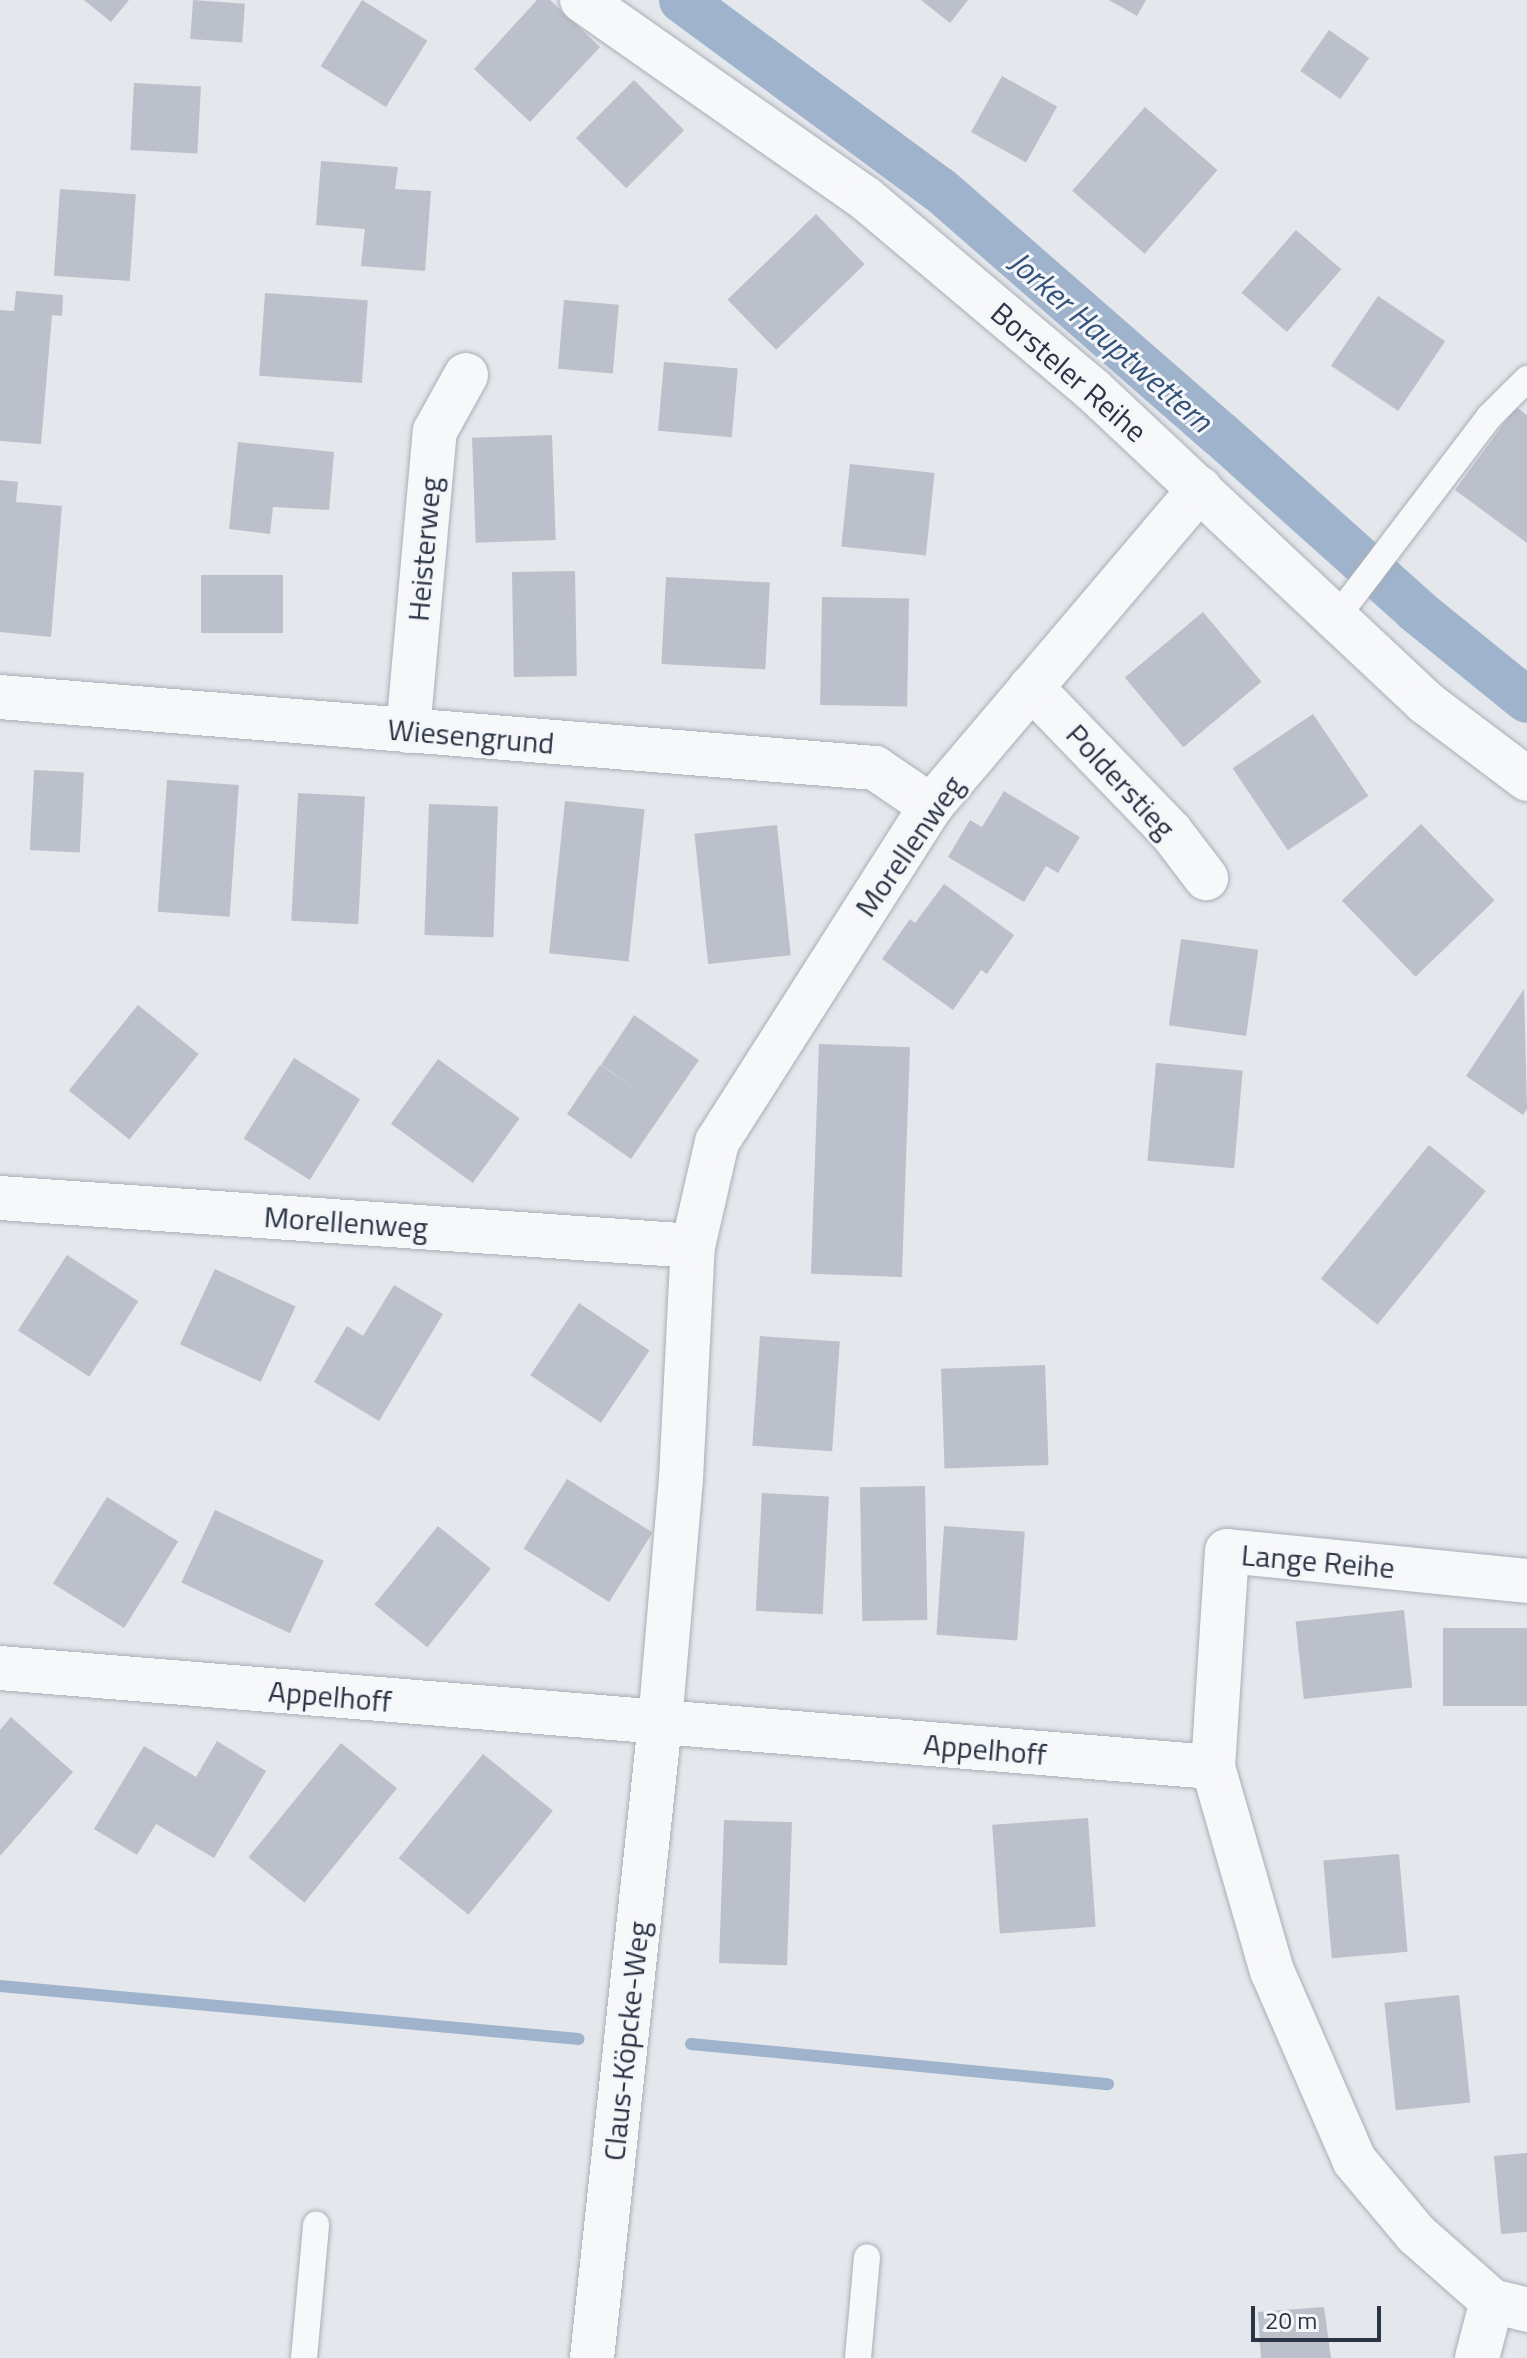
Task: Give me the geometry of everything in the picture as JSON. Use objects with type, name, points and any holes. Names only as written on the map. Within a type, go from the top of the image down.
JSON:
[{"type":"street","name":"Borsteler Reihe","points":[[582,0],[865,198],[1092,389],[1200,489],[1343,608],[1425,702],[1527,779]]},
{"type":"street","name":"Heisterweg","points":[[408,731],[435,431],[466,375]]},
{"type":"street","name":"Morellenweg","points":[[660,1723],[681,1479],[693,1246],[717,1142],[931,806],[1200,489]]},
{"type":"street","name":"Polderstieg","points":[[1031,687],[1171,832],[1206,878]]},
{"type":"street","name":"Wiesengrund","points":[[0,697],[875,768],[931,806]]},
{"type":"street","name":"Morellenweg","points":[[0,1198],[693,1246]]},
{"type":"street","name":"Lange Reihe","points":[[1510,2306],[1416,2234],[1354,2160],[1272,1971],[1213,1767],[1227,1551],[1527,1581]]},
{"type":"street","name":"Appelhoff","points":[[0,1668],[1213,1767]]},
{"type":"street","name":"Claus-Köpcke-Weg","points":[[592,2358],[660,1723]]},
{"type":"street","points":[[1477,2358],[1510,2306]]},
{"type":"lane","points":[[1343,608],[1489,417],[1527,379]]},
{"type":"lane","points":[[304,2358],[316,2225]]},
{"type":"lane","points":[[858,2358],[867,2257]]},
{"type":"building","points":[[84,0],[129,0],[111,22]]},
{"type":"building","points":[[193,0],[245,4],[242,43],[190,39]]},
{"type":"building","points":[[362,0],[427,41],[386,107],[321,66]]},
{"type":"building","points":[[537,0],[550,0],[600,47],[530,122],[474,69]]},
{"type":"building","points":[[921,0],[968,0],[950,23]]},
{"type":"building","points":[[1109,0],[1146,0],[1137,16]]},
{"type":"building","points":[[1329,30],[1369,58],[1340,99],[1300,71]]},
{"type":"building","points":[[1002,76],[1057,107],[1026,163],[971,132]]},
{"type":"building","points":[[634,80],[684,130],[626,188],[576,138]]},
{"type":"building","points":[[134,83],[201,87],[197,153],[130,150]]},
{"type":"building","points":[[1145,107],[1217,170],[1145,254],[1072,191]]},
{"type":"building","points":[[321,161],[398,167],[395,189],[431,191],[425,271],[361,266],[365,229],[316,225]]},
{"type":"building","points":[[60,189],[136,194],[130,281],[54,276]]},
{"type":"building","points":[[816,214],[865,264],[776,350],[728,299]]},
{"type":"building","points":[[1296,230],[1341,269],[1287,332],[1242,293]]},
{"type":"building","points":[[16,291],[63,295],[62,316],[52,315],[41,444],[0,441],[0,310],[14,311]]},
{"type":"building","points":[[265,293],[368,300],[362,383],[259,376]]},
{"type":"building","points":[[1378,296],[1445,341],[1398,411],[1331,366]]},
{"type":"building","points":[[564,300],[619,305],[613,374],[558,369]]},
{"type":"building","points":[[664,362],[738,368],[732,437],[658,431]]},
{"type":"building","points":[[1516,407],[1527,415],[1527,543],[1455,490]]},
{"type":"building","points":[[552,435],[556,540],[476,543],[472,438]]},
{"type":"building","points":[[238,442],[334,452],[329,510],[273,507],[270,534],[229,529]]},
{"type":"building","points":[[850,464],[935,473],[926,555],[841,547]]},
{"type":"building","points":[[0,480],[18,482],[16,502],[62,506],[51,637],[0,632]]},
{"type":"building","points":[[575,571],[577,676],[514,677],[512,572]]},
{"type":"building","points":[[201,575],[283,575],[283,633],[201,633]]},
{"type":"building","points":[[666,577],[770,582],[765,669],[661,664]]},
{"type":"building","points":[[822,597],[909,599],[907,707],[820,705]]},
{"type":"building","points":[[1203,612],[1261,682],[1183,747],[1125,678]]},
{"type":"building","points":[[1313,714],[1368,796],[1288,850],[1233,768]]},
{"type":"building","points":[[34,770],[84,773],[80,853],[30,850]]},
{"type":"building","points":[[167,780],[239,785],[230,917],[158,912]]},
{"type":"building","points":[[1004,791],[1080,837],[1058,873],[1046,866],[1024,902],[948,857],[970,820],[982,827]]},
{"type":"building","points":[[298,793],[365,797],[358,924],[291,921]]},
{"type":"building","points":[[565,801],[645,809],[629,962],[549,953]]},
{"type":"building","points":[[429,804],[498,806],[493,937],[424,935]]},
{"type":"building","points":[[1421,824],[1495,900],[1416,977],[1342,900]]},
{"type":"building","points":[[777,825],[791,955],[708,964],[694,834]]},
{"type":"building","points":[[944,884],[1014,935],[987,974],[981,970],[953,1010],[882,959],[910,919],[915,923]]},
{"type":"building","points":[[1181,939],[1258,950],[1246,1036],[1169,1025]]},
{"type":"building","points":[[1524,989],[1527,1109],[1523,1115],[1466,1076]]},
{"type":"building","points":[[138,1005],[199,1054],[129,1140],[69,1090]]},
{"type":"building","points":[[634,1015],[699,1060],[631,1159],[567,1114],[600,1065],[650,1098],[601,1065]]},
{"type":"building","points":[[819,1044],[910,1047],[902,1277],[811,1274]]},
{"type":"building","points":[[294,1058],[360,1099],[310,1180],[244,1139]]},
{"type":"building","points":[[438,1059],[520,1118],[473,1183],[391,1124]]},
{"type":"building","points":[[1156,1063],[1243,1071],[1234,1168],[1147,1161]]},
{"type":"building","points":[[1429,1145],[1486,1191],[1377,1325],[1321,1279]]},
{"type":"building","points":[[67,1255],[138,1301],[89,1377],[18,1330]]},
{"type":"building","points":[[215,1269],[296,1307],[261,1382],[180,1344]]},
{"type":"building","points":[[394,1285],[443,1314],[379,1421],[314,1382],[347,1326],[363,1336]]},
{"type":"building","points":[[579,1303],[649,1351],[601,1423],[530,1375]]},
{"type":"building","points":[[760,1336],[840,1342],[832,1451],[752,1446]]},
{"type":"building","points":[[1045,1365],[1048,1465],[945,1469],[941,1369]]},
{"type":"building","points":[[567,1479],[653,1533],[609,1602],[524,1549]]},
{"type":"building","points":[[925,1486],[927,1620],[862,1621],[860,1487]]},
{"type":"building","points":[[762,1493],[829,1497],[823,1614],[756,1611]]},
{"type":"building","points":[[107,1497],[178,1542],[124,1628],[53,1584]]},
{"type":"building","points":[[215,1510],[324,1561],[290,1633],[181,1583]]},
{"type":"building","points":[[438,1526],[491,1569],[427,1647],[374,1604]]},
{"type":"building","points":[[944,1526],[1025,1532],[1017,1640],[936,1635]]},
{"type":"building","points":[[1404,1610],[1412,1688],[1304,1699],[1296,1621]]},
{"type":"building","points":[[1443,1628],[1527,1628],[1527,1706],[1443,1706]]},
{"type":"building","points":[[11,1717],[73,1772],[0,1856],[0,1730]]},
{"type":"building","points":[[217,1741],[266,1771],[214,1858],[156,1824],[137,1855],[94,1829],[144,1746],[196,1777]]},
{"type":"building","points":[[341,1743],[397,1788],[304,1903],[248,1857]]},
{"type":"building","points":[[483,1754],[553,1811],[469,1915],[399,1858]]},
{"type":"building","points":[[1088,1818],[1096,1927],[1000,1933],[992,1825]]},
{"type":"building","points":[[724,1820],[792,1822],[787,1965],[719,1963]]},
{"type":"building","points":[[1399,1854],[1408,1952],[1332,1958],[1323,1861]]},
{"type":"building","points":[[1459,1995],[1470,2102],[1396,2110],[1384,2003]]},
{"type":"building","points":[[1527,2153],[1527,2232],[1501,2234],[1494,2156]]},
{"type":"building","points":[[1324,2307],[1331,2358],[1261,2358],[1258,2312]]},
{"type":"waterway","name":"Jorker Hauptwettern","points":[[682,0],[940,190],[1417,611],[1527,700]]},
{"type":"waterway","points":[[0,1986],[579,2039]]},
{"type":"waterway","points":[[691,2044],[1108,2084]]}]
